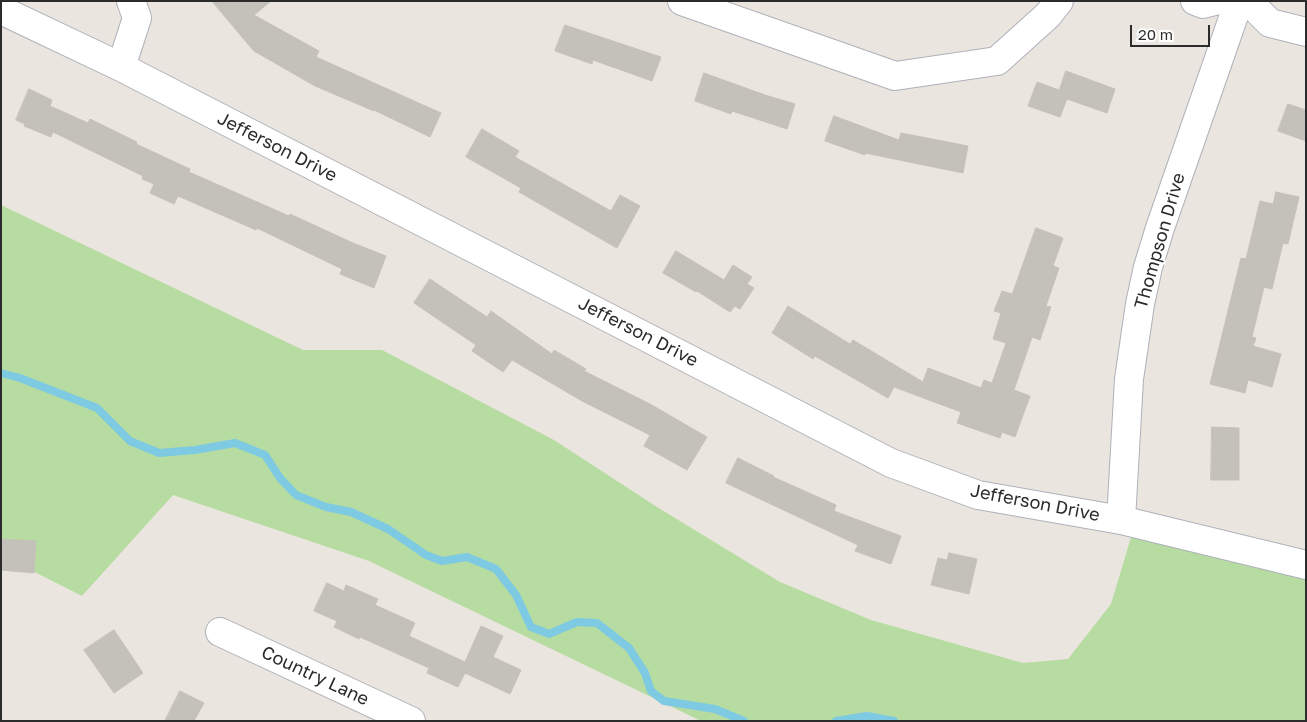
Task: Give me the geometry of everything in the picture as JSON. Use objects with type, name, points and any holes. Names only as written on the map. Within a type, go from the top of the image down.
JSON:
[{"type":"street","points":[[121,67],[137,18],[131,1]]},
{"type":"street","points":[[682,1],[894,76],[997,61],[1048,15],[1059,1]]},
{"type":"street","points":[[1194,1],[1203,4],[1214,1]]},
{"type":"street","name":"Thompson Drive","points":[[1121,520],[1129,379],[1140,304],[1148,267],[1239,1]]},
{"type":"street","points":[[1248,1],[1270,23],[1306,32]]},
{"type":"street","name":"Jefferson Drive","points":[[1,10],[121,67],[891,463],[978,495],[1121,520],[1306,565]]},
{"type":"street","name":"Country Lane","points":[[220,632],[411,721]]},
{"type":"green space","points":[[1,205],[303,350],[382,350],[554,440],[657,507],[780,582],[871,620],[1023,663],[1068,659],[1111,604],[1135,524],[1306,565],[1306,721],[701,721],[369,561],[173,495],[82,596],[1,555]]},
{"type":"building","points":[[212,1],[271,1],[254,15],[319,51],[316,57],[441,113],[430,137],[374,110],[315,86],[254,51]]},
{"type":"building","points":[[565,25],[661,57],[652,81],[593,60],[592,64],[555,51]]},
{"type":"building","points":[[1066,71],[1115,89],[1107,113],[1067,99],[1060,117],[1028,106],[1037,82],[1059,90]]},
{"type":"building","points":[[704,73],[795,104],[787,129],[732,111],[731,114],[695,101]]},
{"type":"building","points":[[29,89],[52,100],[50,106],[88,123],[90,119],[137,142],[136,144],[190,169],[189,172],[386,256],[374,288],[340,274],[342,269],[257,228],[256,230],[178,196],[174,204],[150,193],[154,184],[142,179],[143,176],[53,132],[51,137],[24,126],[25,124],[16,120]]},
{"type":"building","points":[[1288,104],[1306,110],[1306,141],[1278,131]]},
{"type":"building","points":[[834,116],[899,140],[901,133],[968,146],[963,173],[865,153],[865,155],[825,141]]},
{"type":"building","points":[[482,129],[519,151],[515,157],[611,211],[620,195],[640,206],[617,248],[519,192],[521,188],[466,157]]},
{"type":"building","points":[[1276,192],[1299,197],[1288,244],[1283,243],[1272,289],[1264,287],[1252,337],[1256,338],[1253,346],[1281,354],[1272,387],[1248,380],[1245,393],[1210,384],[1241,258],[1246,259],[1260,201],[1273,204]]},
{"type":"building","points":[[1036,228],[1063,238],[1053,266],[1059,268],[1046,306],[1051,307],[1040,340],[1032,337],[1014,390],[1030,396],[1015,437],[1002,432],[1000,438],[957,423],[961,412],[894,387],[888,398],[815,356],[813,359],[772,333],[788,306],[850,344],[853,340],[923,382],[928,368],[981,388],[984,380],[992,383],[1006,343],[993,339],[1001,313],[994,311],[1002,291],[1012,294]]},
{"type":"building","points":[[676,251],[724,280],[733,265],[752,277],[747,284],[754,288],[740,309],[735,306],[730,312],[697,291],[663,273]]},
{"type":"building","points":[[430,279],[487,317],[491,311],[552,354],[554,350],[586,369],[584,371],[650,404],[707,437],[687,470],[644,446],[650,435],[582,401],[512,360],[503,372],[472,351],[476,345],[414,303]]},
{"type":"building","points":[[1212,427],[1239,428],[1239,480],[1211,480]]},
{"type":"building","points":[[738,458],[773,477],[836,505],[834,511],[901,536],[891,564],[855,551],[858,545],[726,483]]},
{"type":"building","points":[[1,539],[36,541],[34,573],[1,570]]},
{"type":"building","points":[[949,553],[977,559],[969,594],[931,585],[938,558],[947,560]]},
{"type":"building","points":[[327,583],[344,591],[346,585],[378,599],[375,605],[415,623],[409,636],[465,662],[481,626],[503,636],[493,657],[521,670],[510,694],[465,673],[458,687],[427,673],[429,668],[334,627],[337,621],[314,611]]},
{"type":"building","points":[[114,630],[143,673],[114,693],[84,650]]},
{"type":"building","points":[[180,691],[204,703],[194,721],[165,721]]},
{"type":"waterway","points":[[1,373],[20,378],[97,408],[130,441],[159,453],[195,450],[235,443],[265,455],[280,478],[296,495],[326,507],[351,512],[388,529],[426,555],[442,561],[467,557],[496,569],[516,595],[531,627],[549,634],[577,622],[597,623],[629,648],[645,673],[651,691],[664,701],[715,709],[744,721]]},
{"type":"waterway","points":[[836,721],[867,716],[894,721]]}]
